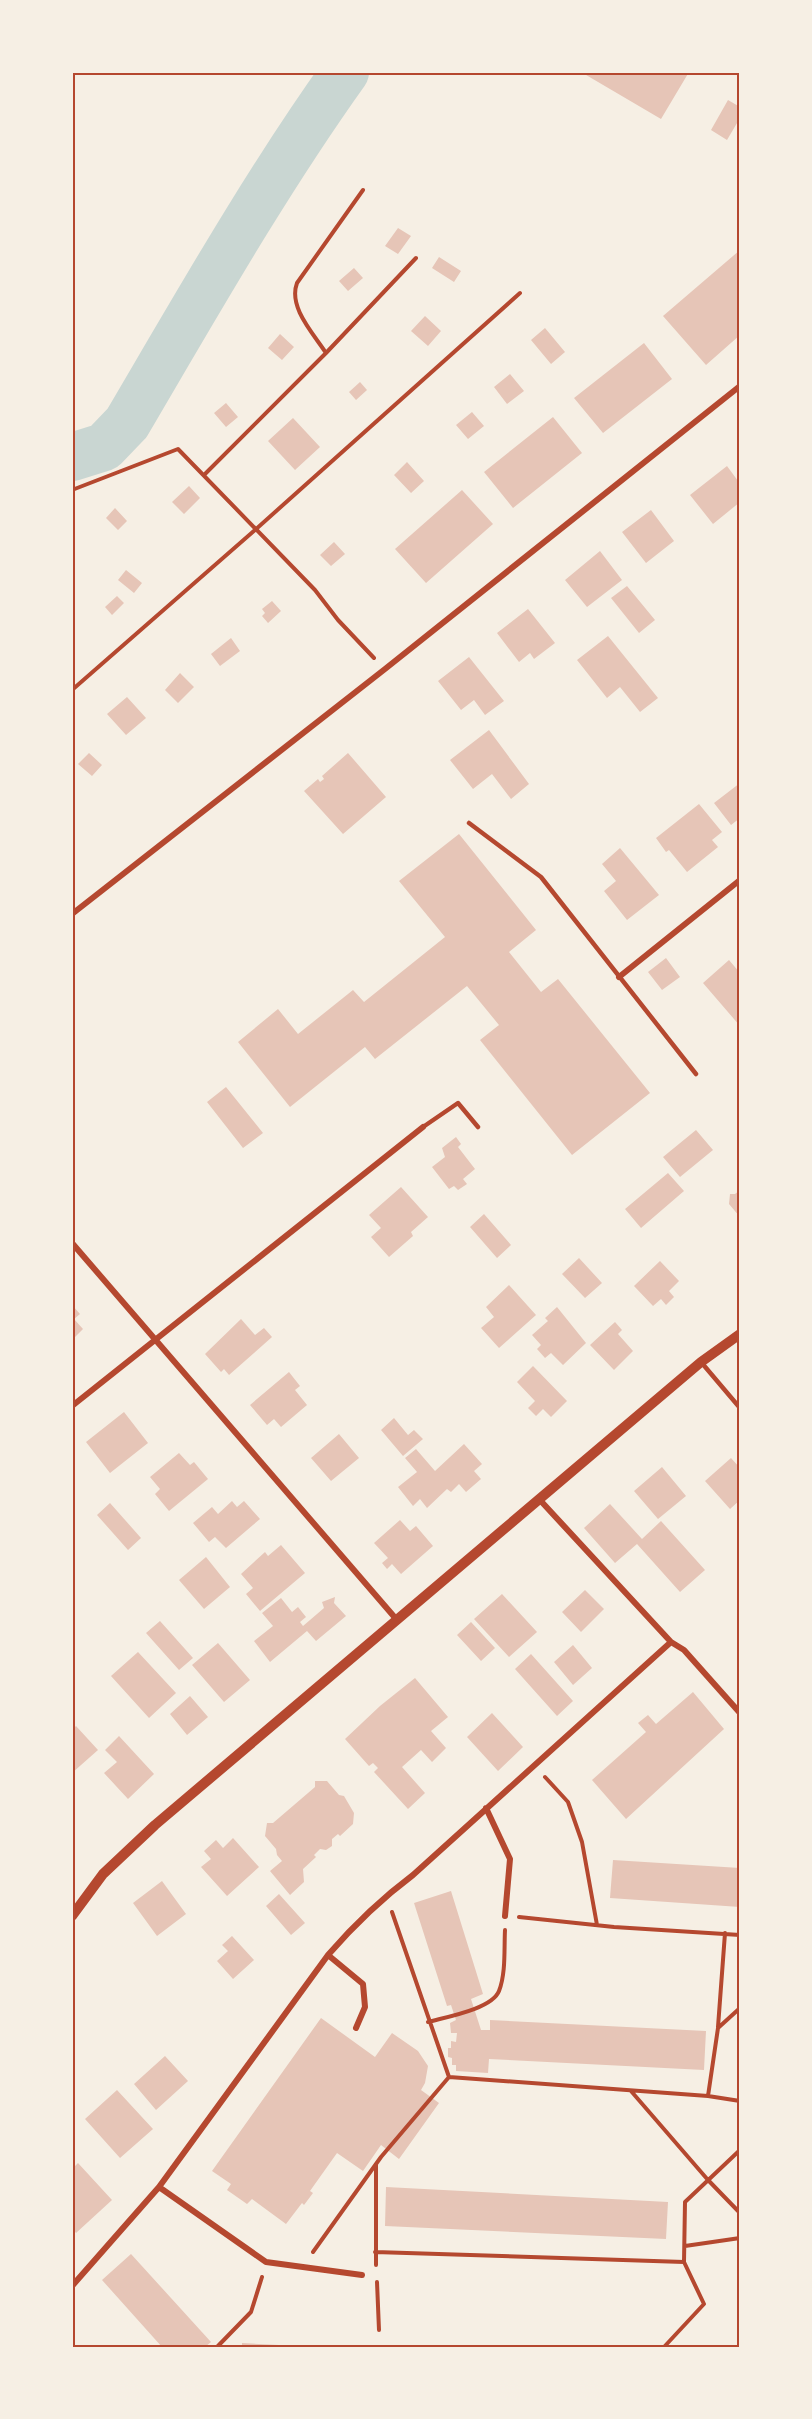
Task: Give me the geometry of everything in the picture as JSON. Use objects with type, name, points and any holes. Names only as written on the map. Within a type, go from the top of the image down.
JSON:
[{"type":"street","points":[[72,914],[385,669],[740,386]]},
{"type":"street","points":[[619,977],[740,880]]},
{"type":"street","points":[[72,1406],[423,1127]]},
{"type":"street","points":[[72,1243],[397,1620]]},
{"type":"street","points":[[72,1916],[87,1892],[117,1858],[701,1362],[740,1334]]},
{"type":"street","points":[[539,1499],[671,1642],[684,1650],[740,1713]]},
{"type":"street","points":[[72,2286],[159,2187],[328,1955],[386,1895],[413,1875],[671,1642]]},
{"type":"street","points":[[486,1808],[510,1859],[505,1916]]},
{"type":"street","points":[[328,1955],[363,1984],[364,2007],[356,2028]]},
{"type":"street","points":[[159,2187],[266,2262],[362,2275]]},
{"type":"lane","points":[[469,823],[541,877],[696,1074]]},
{"type":"lane","points":[[423,1127],[458,1103],[478,1127]]},
{"type":"lane","points":[[701,1362],[740,1408]]},
{"type":"path","points":[[326,353],[295,303],[294,292],[297,283],[363,190]]},
{"type":"path","points":[[205,474],[326,353],[416,258]]},
{"type":"path","points":[[72,690],[520,293]]},
{"type":"path","points":[[72,490],[178,449],[205,474],[255,530],[315,590],[338,620],[385,669]]},
{"type":"path","points":[[535,1766],[568,1802],[582,1842],[597,1925]]},
{"type":"path","points":[[386,1895],[428,2022],[449,2077]]},
{"type":"path","points":[[428,2022],[485,2006],[499,1993],[504,1960],[505,1916],[740,1935]]},
{"type":"path","points":[[708,2096],[718,2028],[725,1933]]},
{"type":"path","points":[[718,2028],[740,2008]]},
{"type":"path","points":[[449,2077],[708,2096],[740,2101]]},
{"type":"path","points":[[303,2268],[376,2164],[449,2077]]},
{"type":"path","points":[[631,2090],[708,2180],[740,2213]]},
{"type":"path","points":[[664,2347],[704,2304],[684,2262],[685,2202],[740,2150]]},
{"type":"path","points":[[376,2164],[376,2267]]},
{"type":"path","points":[[685,2246],[740,2238]]},
{"type":"path","points":[[375,2252],[684,2262]]},
{"type":"path","points":[[217,2347],[251,2312],[266,2262]]},
{"type":"path","points":[[376,2278],[379,2330]]},
{"type":"building","points":[[581,72],[689,72],[661,119]]},
{"type":"building","points":[[728,100],[740,107],[740,118],[727,140],[711,130]]},
{"type":"building","points":[[398,228],[411,236],[398,254],[385,246]]},
{"type":"building","points":[[740,250],[740,335],[706,365],[663,316]]},
{"type":"building","points":[[439,257],[461,271],[454,282],[432,268]]},
{"type":"building","points":[[354,268],[363,278],[348,291],[339,281]]},
{"type":"building","points":[[425,316],[441,331],[428,346],[411,331]]},
{"type":"building","points":[[545,328],[565,352],[551,364],[531,340]]},
{"type":"building","points":[[280,334],[294,347],[282,360],[268,348]]},
{"type":"building","points":[[644,343],[672,379],[603,433],[574,398]]},
{"type":"building","points":[[510,374],[524,391],[507,404],[494,387]]},
{"type":"building","points":[[360,382],[367,390],[356,400],[349,392]]},
{"type":"building","points":[[226,403],[238,417],[226,427],[214,413]]},
{"type":"building","points":[[472,412],[484,426],[468,439],[456,425]]},
{"type":"building","points":[[553,417],[582,453],[513,508],[484,472]]},
{"type":"building","points":[[293,418],[320,447],[295,470],[268,441]]},
{"type":"building","points":[[407,462],[424,481],[411,493],[394,475]]},
{"type":"building","points":[[727,466],[738,481],[740,480],[740,502],[713,524],[690,495]]},
{"type":"building","points":[[189,486],[200,498],[184,514],[172,502]]},
{"type":"building","points":[[462,490],[493,524],[426,583],[395,549]]},
{"type":"building","points":[[115,508],[127,521],[118,530],[106,518]]},
{"type":"building","points":[[651,510],[674,541],[646,563],[622,532]]},
{"type":"building","points":[[334,542],[345,554],[331,566],[320,555]]},
{"type":"building","points":[[600,551],[622,580],[587,607],[565,580]]},
{"type":"building","points":[[126,570],[142,583],[134,593],[118,580]]},
{"type":"building","points":[[627,586],[655,620],[639,633],[611,598]]},
{"type":"building","points":[[117,596],[124,603],[112,615],[105,607]]},
{"type":"building","points":[[272,601],[281,611],[268,623],[262,616],[265,613],[262,609]]},
{"type":"building","points":[[528,609],[555,643],[534,659],[530,653],[519,662],[497,633]]},
{"type":"building","points":[[608,636],[658,698],[640,712],[620,687],[607,698],[577,660]]},
{"type":"building","points":[[231,638],[240,651],[220,666],[211,654]]},
{"type":"building","points":[[469,657],[504,701],[485,715],[474,700],[461,710],[438,681]]},
{"type":"building","points":[[180,673],[194,687],[178,703],[165,690]]},
{"type":"building","points":[[127,697],[146,718],[126,735],[107,714]]},
{"type":"building","points":[[489,730],[529,784],[511,799],[492,774],[473,789],[450,760]]},
{"type":"building","points":[[89,753],[102,765],[92,776],[78,764]]},
{"type":"building","points":[[348,753],[386,797],[343,834],[304,791],[318,779],[320,782],[324,779],[322,776]]},
{"type":"building","points":[[740,783],[740,818],[731,825],[714,803]]},
{"type":"building","points":[[699,804],[722,832],[712,840],[718,847],[687,872],[669,850],[666,852],[656,838]]},
{"type":"building","points":[[459,834],[536,930],[509,952],[541,992],[558,979],[650,1093],[572,1155],[480,1040],[499,1025],[467,986],[375,1059],[365,1047],[290,1107],[238,1042],[278,1009],[298,1034],[353,990],[364,1002],[445,937],[399,881]]},
{"type":"building","points":[[620,848],[659,895],[627,920],[604,891],[616,881],[602,864]]},
{"type":"building","points":[[666,958],[680,977],[662,990],[648,972]]},
{"type":"building","points":[[729,960],[740,973],[740,1026],[703,983]]},
{"type":"building","points":[[226,1087],[263,1133],[243,1148],[207,1102]]},
{"type":"building","points":[[696,1130],[713,1150],[680,1177],[663,1157]]},
{"type":"building","points":[[456,1137],[461,1144],[458,1147],[475,1169],[463,1179],[467,1184],[458,1190],[454,1186],[449,1189],[432,1167],[445,1157],[442,1148]]},
{"type":"building","points":[[668,1173],[684,1191],[641,1228],[625,1209]]},
{"type":"building","points":[[401,1187],[428,1217],[411,1232],[413,1236],[389,1257],[371,1237],[381,1228],[369,1215]]},
{"type":"building","points":[[740,1190],[740,1217],[729,1204],[730,1194],[735,1194]]},
{"type":"building","points":[[484,1214],[511,1245],[497,1258],[470,1227]]},
{"type":"building","points":[[579,1258],[602,1283],[585,1298],[562,1274]]},
{"type":"building","points":[[660,1261],[679,1281],[669,1291],[674,1297],[666,1305],[661,1299],[653,1306],[634,1286]]},
{"type":"building","points":[[509,1285],[536,1315],[499,1348],[481,1328],[494,1317],[486,1307]]},
{"type":"building","points":[[72,1305],[80,1314],[74,1319],[83,1329],[74,1338],[72,1336]]},
{"type":"building","points":[[557,1307],[586,1343],[563,1365],[551,1353],[545,1358],[537,1349],[541,1345],[532,1335],[548,1321],[545,1318]]},
{"type":"building","points":[[241,1319],[255,1335],[264,1328],[272,1337],[229,1375],[224,1369],[221,1372],[205,1354]]},
{"type":"building","points":[[615,1322],[622,1330],[618,1334],[633,1351],[614,1370],[590,1345]]},
{"type":"building","points":[[533,1366],[567,1401],[551,1417],[543,1409],[536,1416],[528,1408],[535,1401],[517,1382]]},
{"type":"building","points":[[289,1372],[300,1386],[295,1390],[307,1405],[281,1427],[274,1419],[267,1425],[250,1405]]},
{"type":"building","points":[[124,1412],[148,1443],[110,1473],[86,1442]]},
{"type":"building","points":[[394,1418],[408,1435],[414,1430],[423,1439],[403,1456],[381,1430]]},
{"type":"building","points":[[339,1434],[359,1458],[331,1481],[311,1458]]},
{"type":"building","points":[[464,1444],[482,1464],[474,1471],[481,1479],[466,1492],[459,1484],[451,1492],[447,1489],[427,1508],[420,1499],[413,1506],[398,1487],[417,1472],[405,1458],[416,1449],[435,1471]]},
{"type":"building","points":[[179,1453],[190,1465],[194,1462],[208,1479],[169,1511],[155,1494],[160,1489],[150,1477]]},
{"type":"building","points":[[731,1458],[740,1468],[740,1500],[730,1509],[705,1481]]},
{"type":"building","points":[[662,1467],[686,1496],[658,1519],[634,1491]]},
{"type":"building","points":[[232,1501],[237,1507],[244,1501],[260,1519],[226,1548],[215,1537],[209,1542],[193,1523],[212,1507],[218,1514]]},
{"type":"building","points":[[110,1503],[141,1538],[128,1550],[97,1515]]},
{"type":"building","points":[[610,1504],[642,1539],[661,1521],[705,1570],[680,1592],[637,1544],[615,1563],[584,1528]]},
{"type":"building","points":[[400,1520],[410,1531],[416,1526],[433,1546],[401,1574],[392,1564],[387,1569],[382,1563],[388,1558],[374,1543]]},
{"type":"building","points":[[281,1545],[305,1573],[260,1611],[246,1594],[253,1588],[241,1574],[265,1552],[268,1556]]},
{"type":"building","points":[[206,1557],[230,1587],[204,1609],[179,1580]]},
{"type":"building","points":[[585,1590],[604,1609],[581,1632],[562,1612]]},
{"type":"building","points":[[502,1594],[537,1632],[509,1657],[474,1619]]},
{"type":"building","points":[[335,1597],[334,1603],[346,1616],[316,1641],[307,1631],[270,1662],[254,1641],[273,1626],[262,1613],[281,1598],[292,1612],[298,1607],[306,1617],[300,1622],[303,1626],[324,1608],[322,1602]]},
{"type":"building","points":[[160,1621],[193,1658],[179,1670],[146,1633]]},
{"type":"building","points":[[471,1622],[495,1648],[481,1661],[457,1635]]},
{"type":"building","points":[[218,1643],[250,1680],[224,1702],[192,1665]]},
{"type":"building","points":[[573,1645],[592,1668],[573,1685],[554,1662]]},
{"type":"building","points":[[138,1652],[176,1693],[149,1718],[111,1676]]},
{"type":"building","points":[[531,1654],[573,1701],[557,1716],[515,1669]]},
{"type":"building","points":[[415,1678],[448,1717],[431,1731],[446,1748],[432,1762],[421,1750],[402,1767],[425,1793],[408,1809],[374,1772],[378,1768],[373,1763],[369,1766],[345,1739],[380,1706]]},
{"type":"building","points":[[693,1692],[724,1729],[626,1819],[592,1780],[646,1732],[638,1723],[648,1715],[656,1724]]},
{"type":"building","points":[[190,1696],[208,1717],[187,1735],[170,1714]]},
{"type":"building","points":[[492,1713],[523,1747],[498,1771],[467,1737]]},
{"type":"building","points":[[76,1726],[98,1750],[72,1773],[72,1730]]},
{"type":"building","points":[[119,1736],[154,1774],[128,1799],[104,1773],[117,1762],[105,1750]]},
{"type":"building","points":[[315,1781],[327,1781],[339,1795],[344,1796],[354,1813],[353,1824],[340,1836],[338,1834],[332,1839],[332,1846],[326,1850],[320,1849],[314,1855],[316,1857],[303,1869],[304,1882],[290,1895],[270,1871],[282,1861],[265,1836],[267,1823],[273,1823],[315,1787]]},
{"type":"building","points":[[233,1838],[259,1867],[227,1896],[201,1867],[211,1859],[204,1851],[216,1840],[223,1848]]},
{"type":"building","points":[[613,1860],[740,1868],[740,1907],[610,1898]]},
{"type":"building","points":[[162,1881],[186,1914],[157,1936],[133,1903]]},
{"type":"building","points":[[451,1891],[483,1994],[471,1999],[481,2030],[490,2030],[490,2020],[706,2031],[704,2070],[489,2059],[488,2073],[456,2071],[456,2065],[452,2065],[452,2058],[448,2057],[448,2048],[451,2048],[451,2041],[456,2042],[457,2033],[451,2033],[450,2023],[456,2020],[451,2005],[447,2006],[414,1903]]},
{"type":"building","points":[[279,1894],[305,1923],[291,1935],[266,1906]]},
{"type":"building","points":[[232,1936],[254,1960],[233,1979],[217,1961],[228,1951],[222,1945]]},
{"type":"building","points":[[321,2018],[375,2057],[392,2033],[418,2051],[428,2066],[425,2083],[421,2090],[439,2103],[399,2159],[381,2145],[363,2171],[337,2153],[310,2191],[313,2193],[286,2224],[252,2199],[247,2204],[227,2190],[231,2184],[212,2171]]},
{"type":"building","points":[[165,2056],[188,2081],[156,2110],[134,2084]]},
{"type":"building","points":[[117,2090],[153,2129],[120,2158],[85,2119]]},
{"type":"building","points":[[78,2163],[112,2200],[76,2233],[72,2228],[72,2169]]},
{"type":"building","points":[[386,2187],[668,2202],[666,2239],[385,2226]]},
{"type":"building","points":[[131,2254],[211,2342],[205,2347],[162,2347],[102,2280]]},
{"type":"building","points":[[242,2343],[279,2345],[279,2347],[242,2347]]},
{"type":"waterway","points":[[72,457],[104,447],[127,423],[259,201],[345,72]]}]
